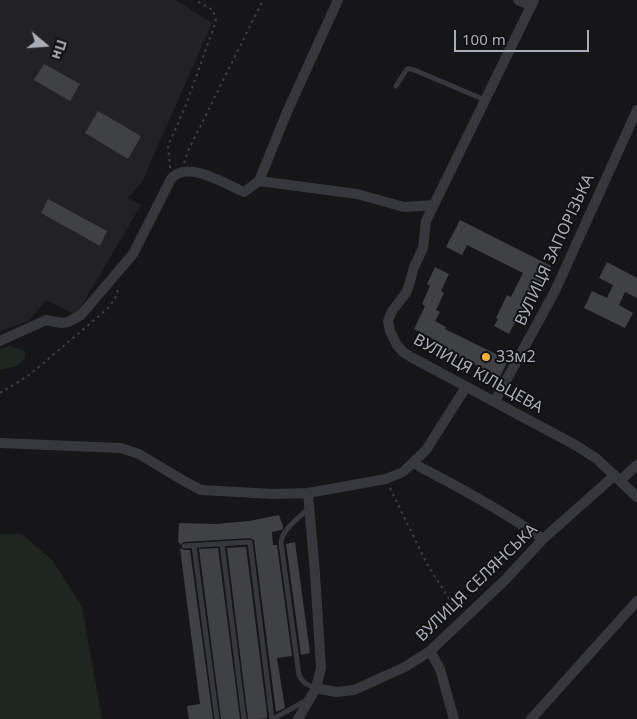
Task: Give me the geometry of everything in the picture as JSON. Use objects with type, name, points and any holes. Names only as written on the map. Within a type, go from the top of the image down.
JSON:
[{"type":"street","points":[[0,341],[46,320],[61,323],[74,319],[87,310],[132,254],[174,174],[182,170],[190,170],[244,192],[258,181],[286,112],[338,0]]},
{"type":"street","points":[[258,181],[357,194],[404,206],[434,205],[532,3],[518,0]]},
{"type":"street","name":"ВУЛИЦЯ ЗАПОРІЗЬКА","points":[[495,401],[555,291],[637,110]]},
{"type":"street","name":"ВУЛИЦЯ КІЛЬЦЕВА","points":[[434,205],[424,230],[423,248],[414,267],[406,293],[392,312],[388,321],[393,338],[403,352],[577,446],[597,459],[637,497]]},
{"type":"street","points":[[0,443],[121,448],[139,454],[201,490],[273,494],[308,493],[386,479],[402,472],[426,450],[466,387]]},
{"type":"street","points":[[414,462],[420,468],[474,495],[511,517],[543,539]]},
{"type":"street","name":"ВУЛИЦЯ СЕЛЯНСЬКА","points":[[314,692],[354,690],[405,667],[430,651],[505,580],[543,539],[618,478],[637,465]]},
{"type":"street","points":[[298,719],[314,692],[321,668],[308,493]]},
{"type":"street","points":[[531,719],[637,601]]},
{"type":"street","points":[[430,651],[440,669],[454,719]]},
{"type":"lane","points":[[396,86],[407,69],[412,69],[486,100]]},
{"type":"lane","points":[[184,546],[250,542],[273,719],[297,707],[314,692],[301,681],[299,676],[281,543],[281,536],[285,531],[309,508]]},
{"type":"lane","points":[[222,544],[244,719]]},
{"type":"lane","points":[[194,546],[217,719]]},
{"type":"path","points":[[171,178],[168,146],[186,105],[216,21],[213,10],[195,0]]},
{"type":"path","points":[[182,170],[189,149],[263,0]]},
{"type":"path","points":[[0,393],[28,376],[106,310],[115,299],[119,287],[120,269]]},
{"type":"path","points":[[386,479],[426,564],[462,620]]},
{"type":"shaded area","points":[[0,0],[176,0],[212,23],[142,182],[128,198],[141,205],[76,315],[46,300],[29,321],[0,331]]},
{"type":"shaded area","points":[[9,346],[25,351],[25,358],[17,366],[0,370],[0,349]]},
{"type":"shaded area","points":[[0,534],[22,534],[53,561],[82,607],[102,719],[0,719]]},
{"type":"building","points":[[44,64],[80,84],[70,101],[34,80]]},
{"type":"building","points":[[98,111],[141,136],[128,159],[85,133]]},
{"type":"building","points":[[48,199],[107,231],[100,246],[41,213]]},
{"type":"building","points":[[460,220],[551,266],[538,292],[534,290],[526,307],[523,306],[509,334],[494,326],[507,295],[511,297],[523,273],[467,245],[462,255],[446,247]]},
{"type":"building","points":[[607,262],[637,278],[637,298],[625,292],[619,305],[633,313],[625,328],[584,308],[592,291],[607,298],[613,285],[599,278]]},
{"type":"building","points":[[435,267],[449,274],[441,291],[444,293],[436,310],[440,312],[435,321],[446,327],[445,329],[508,360],[500,377],[437,346],[439,342],[414,329],[425,306],[422,304],[430,286],[427,284]]},
{"type":"building","points":[[279,515],[283,527],[282,530],[272,532],[273,545],[277,545],[292,656],[277,658],[285,708],[276,712],[254,540],[250,538],[184,542],[180,545],[178,542],[179,523],[216,524],[249,521]]},
{"type":"building","points":[[295,542],[310,653],[301,655],[286,544]]},
{"type":"building","points":[[246,547],[267,714],[267,718],[260,719],[248,719],[227,548]]},
{"type":"building","points":[[180,548],[190,550],[213,719],[189,719],[187,706],[200,704]]},
{"type":"building","points":[[218,548],[240,719],[221,719],[199,549]]},
{"type":"place","name":"33м2","points":[[486,357]]}]
